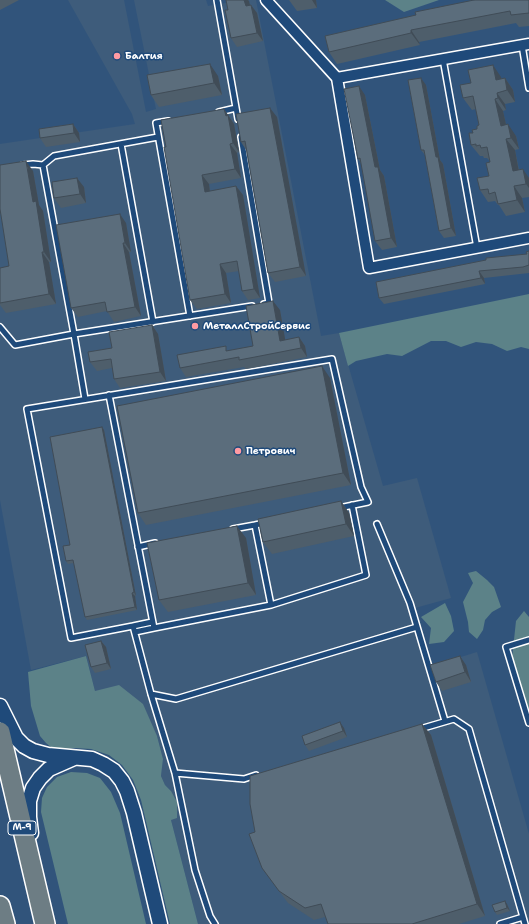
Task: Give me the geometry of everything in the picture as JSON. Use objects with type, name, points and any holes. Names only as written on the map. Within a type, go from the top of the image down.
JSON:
[{"type":"highway","name":"М-9","points":[[0,732],[45,924]]},
{"type":"highway","points":[[0,907],[5,924]]},
{"type":"street","points":[[266,0],[337,78],[369,268],[529,238]]},
{"type":"street","points":[[337,78],[526,44]]},
{"type":"street","points":[[0,706],[16,738],[24,746],[33,751],[48,755],[92,759],[103,764],[114,772],[122,781],[134,813],[160,924]]},
{"type":"street","name":"М-9","points":[[45,924],[29,817],[30,800],[33,788],[49,769],[76,757]]},
{"type":"lane","points":[[217,0],[239,124]]},
{"type":"lane","points":[[526,44],[529,88]]},
{"type":"lane","points":[[443,59],[477,248]]},
{"type":"lane","points":[[214,112],[236,108]]},
{"type":"lane","points":[[170,120],[156,123],[190,316]]},
{"type":"lane","points":[[0,327],[15,345],[74,334],[269,303],[240,132]]},
{"type":"lane","points":[[20,166],[33,164],[43,165],[54,156],[158,137]]},
{"type":"lane","points":[[121,144],[153,322]]},
{"type":"lane","points":[[43,165],[74,334],[84,399]]},
{"type":"lane","points":[[152,622],[71,638],[27,409],[332,359],[361,487],[368,502],[330,510]]},
{"type":"lane","points":[[109,395],[154,628]]},
{"type":"lane","points":[[135,632],[271,605],[366,575],[352,505]]},
{"type":"lane","points":[[224,530],[270,522]]},
{"type":"lane","points":[[377,524],[410,604],[445,721]]},
{"type":"lane","points":[[255,525],[271,605]]},
{"type":"lane","points":[[138,547],[162,542]]},
{"type":"lane","points":[[133,626],[174,773],[195,870],[210,916],[215,924]]},
{"type":"lane","points":[[151,694],[176,699],[417,627]]},
{"type":"lane","points":[[529,640],[506,647],[529,723]]},
{"type":"lane","points":[[416,730],[454,719],[469,729],[525,924]]},
{"type":"lane","points":[[174,773],[244,779],[259,775]]},
{"type":"lane","points":[[500,924],[524,917]]},
{"type":"shaded area","points":[[68,0],[124,0],[146,112],[156,109],[134,0],[206,0],[208,6],[243,0],[256,0],[321,336],[339,333],[383,486],[417,478],[451,598],[415,608],[432,666],[477,652],[529,834],[529,922],[525,924],[198,924],[171,820],[171,791],[165,785],[161,776],[163,759],[157,736],[95,691],[86,656],[31,670],[0,500],[0,144],[135,124],[132,114]]},
{"type":"green space","points":[[385,0],[439,0],[404,12]]},
{"type":"green space","points":[[529,294],[529,349],[521,347],[507,351],[492,344],[476,342],[461,347],[446,341],[431,341],[402,356],[387,354],[356,361],[348,366],[339,333]]},
{"type":"green space","points":[[476,571],[494,587],[501,607],[492,612],[485,620],[483,630],[477,639],[469,632],[463,602],[473,583],[468,573]]},
{"type":"green space","points":[[445,603],[451,616],[454,631],[444,642],[429,644],[431,628],[421,617]]},
{"type":"green space","points":[[524,611],[529,617],[529,711],[526,709],[516,691],[511,668],[516,621]]},
{"type":"green space","points":[[86,656],[95,691],[119,685],[143,704],[157,736],[163,759],[161,776],[165,785],[171,791],[177,802],[177,818],[171,820],[198,924],[170,924],[141,800],[133,780],[122,765],[109,755],[91,749],[75,748],[61,750],[52,748],[40,736],[31,706],[28,672]]},
{"type":"green space","points":[[71,772],[87,773],[100,778],[111,792],[120,813],[146,924],[68,924],[41,812],[42,798],[47,787],[57,777]]},
{"type":"building","points":[[226,0],[244,0],[246,6],[251,5],[257,33],[231,38],[225,10],[228,10]]},
{"type":"building","points":[[474,0],[529,0],[529,13],[511,15],[510,11],[411,30],[411,33],[329,52],[325,36],[416,15],[415,12]]},
{"type":"building","points":[[210,64],[214,83],[151,95],[147,75]]},
{"type":"building","points":[[493,65],[496,80],[505,78],[507,90],[497,93],[498,98],[495,99],[501,126],[508,124],[511,138],[506,139],[513,171],[523,169],[526,184],[514,186],[517,200],[498,204],[495,192],[489,194],[488,189],[480,190],[477,178],[489,176],[486,163],[490,162],[487,147],[481,148],[480,145],[471,145],[469,133],[473,133],[472,130],[477,129],[477,126],[479,125],[473,96],[463,98],[460,85],[471,83],[468,70]]},
{"type":"building","points":[[421,78],[451,228],[439,231],[424,150],[421,150],[408,80]]},
{"type":"building","points":[[359,86],[375,167],[378,167],[391,238],[375,241],[360,158],[358,159],[344,89]]},
{"type":"building","points":[[270,108],[300,267],[268,273],[245,141],[241,142],[236,114]]},
{"type":"building","points":[[224,109],[226,116],[228,115],[233,143],[230,144],[235,169],[202,175],[205,192],[236,186],[254,289],[242,291],[237,261],[220,264],[225,294],[190,300],[164,147],[166,147],[161,120]]},
{"type":"building","points":[[73,124],[74,133],[40,138],[39,129]]},
{"type":"building","points":[[26,161],[33,202],[36,201],[49,294],[0,303],[0,268],[9,266],[0,209],[0,165]]},
{"type":"building","points":[[77,178],[80,194],[54,198],[52,182]]},
{"type":"building","points":[[120,214],[125,243],[123,243],[135,307],[107,312],[105,302],[71,308],[56,225]]},
{"type":"building","points":[[529,251],[529,265],[523,267],[479,271],[481,278],[379,298],[376,282],[486,260],[486,258],[527,254],[526,252]]},
{"type":"building","points":[[273,301],[280,341],[299,337],[301,348],[239,360],[239,357],[180,368],[177,355],[226,346],[226,351],[253,346],[246,306]]},
{"type":"building","points":[[152,325],[160,372],[114,379],[111,359],[90,362],[88,352],[112,348],[109,332]]},
{"type":"building","name":"Петрович","points":[[322,366],[343,473],[138,513],[117,406]]},
{"type":"building","points":[[102,427],[134,592],[132,593],[135,607],[85,617],[73,560],[66,561],[63,546],[70,545],[50,437]]},
{"type":"building","points":[[341,501],[346,524],[263,542],[258,519]]},
{"type":"building","points":[[237,526],[248,583],[159,600],[147,543]]},
{"type":"building","points":[[101,641],[107,663],[91,667],[85,645]]},
{"type":"building","points":[[460,656],[465,672],[436,682],[430,665]]},
{"type":"building","points":[[340,722],[343,731],[305,745],[302,736]]},
{"type":"building","points":[[422,724],[477,904],[412,924],[328,924],[321,904],[305,908],[279,891],[262,868],[249,834],[255,832],[250,804],[250,776]]},
{"type":"building","points":[[505,901],[507,908],[495,912],[492,905]]},
{"type":"place","name":"Балтия","points":[[117,56]]},
{"type":"place","name":"МеталлСтройСервис","points":[[195,326]]},
{"type":"place","name":"Петрович","points":[[238,451]]}]
